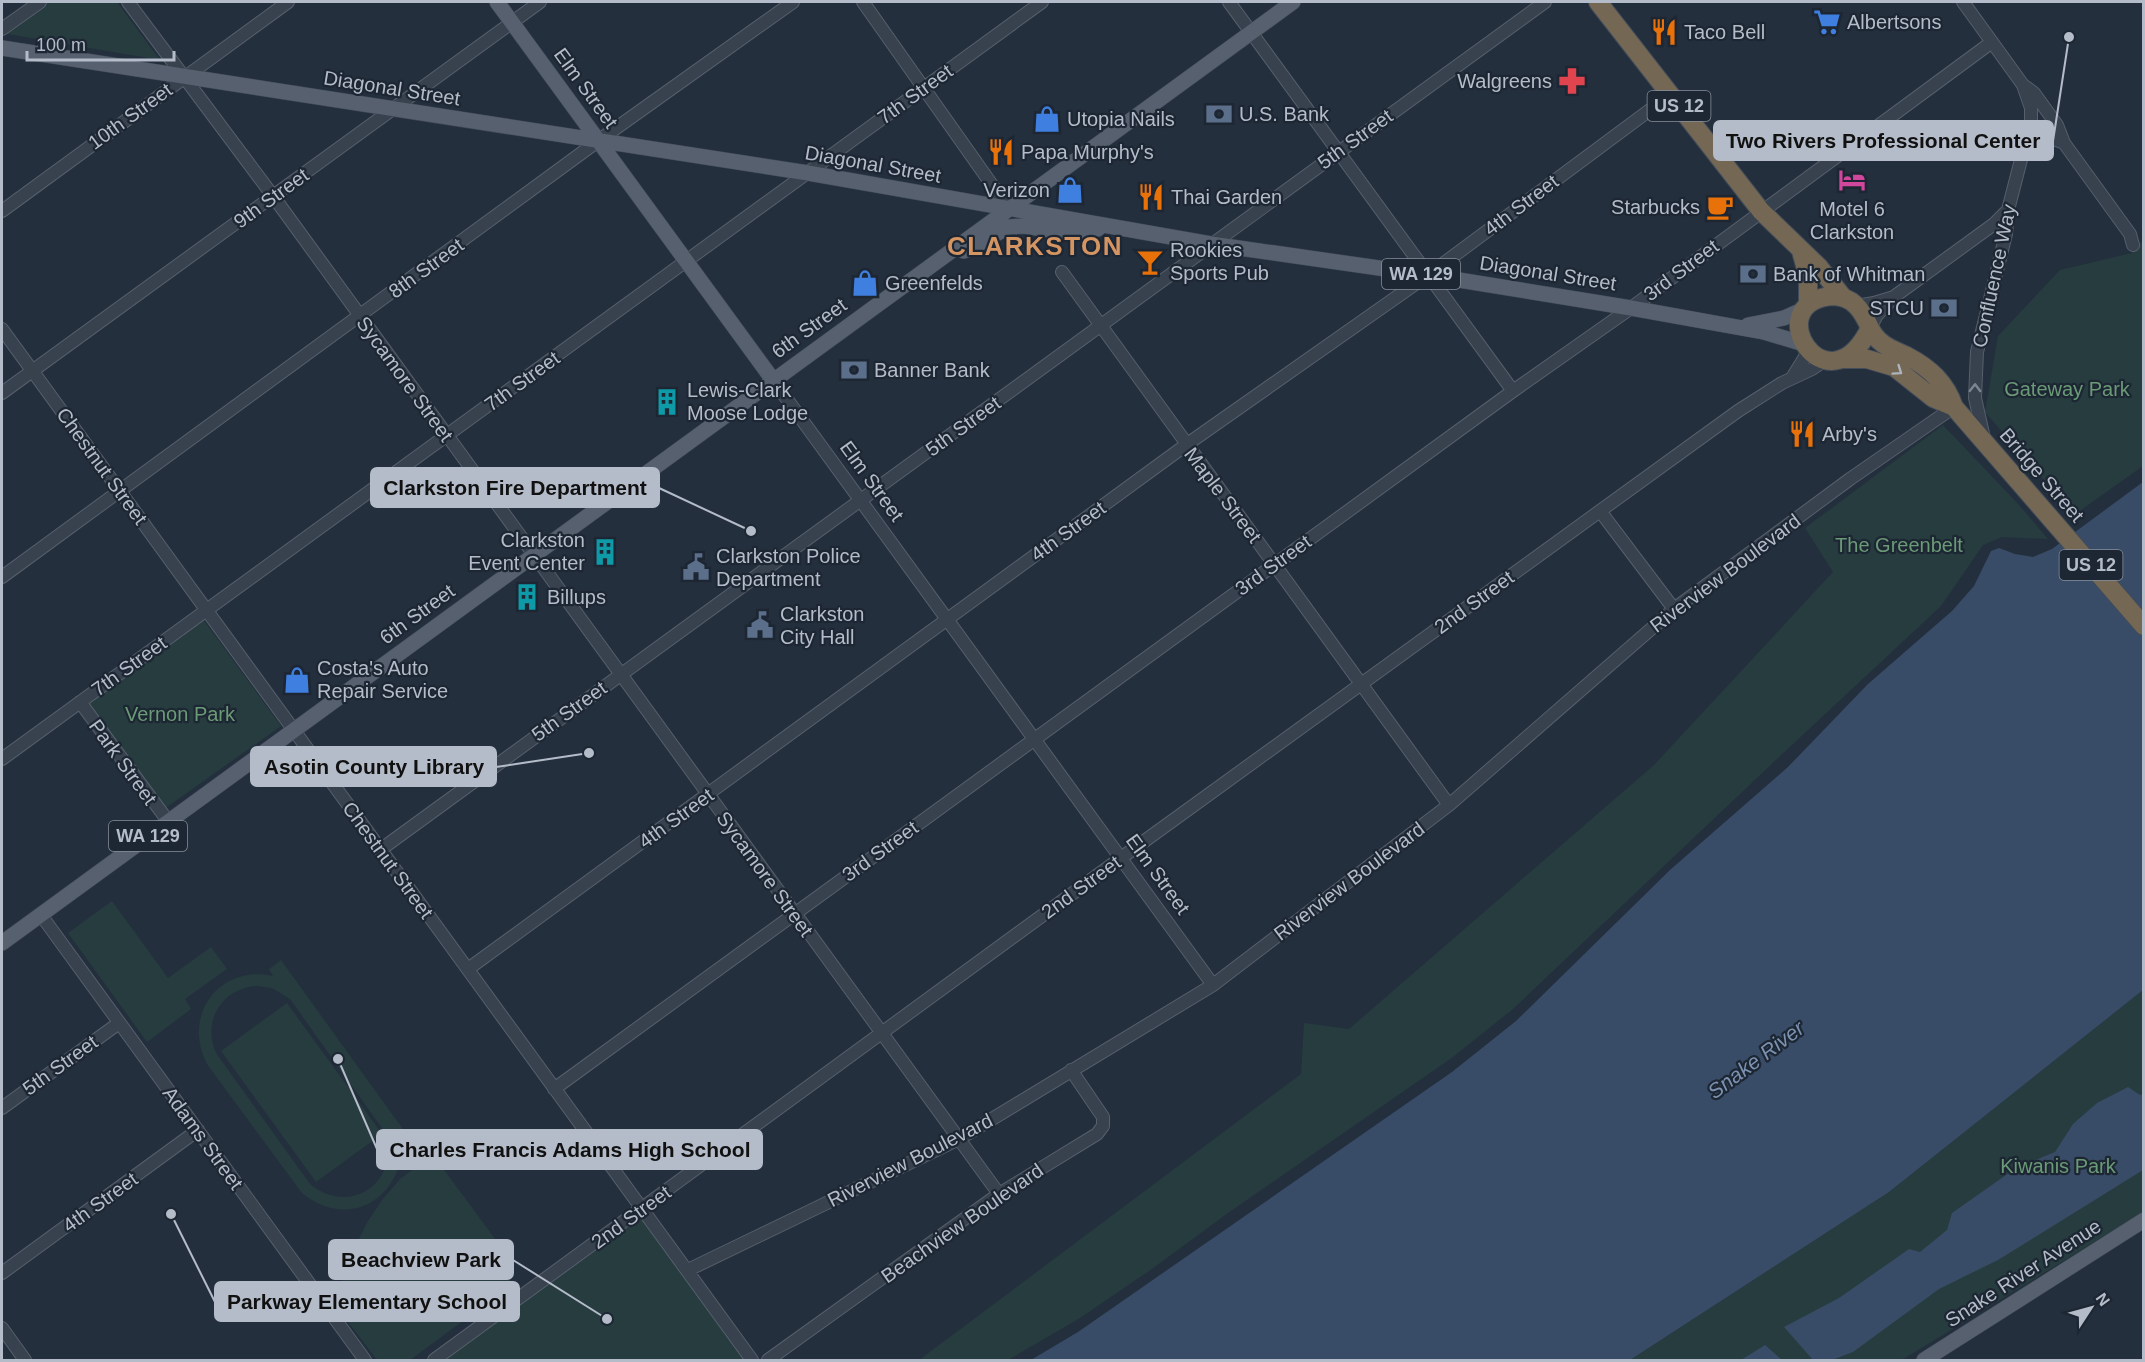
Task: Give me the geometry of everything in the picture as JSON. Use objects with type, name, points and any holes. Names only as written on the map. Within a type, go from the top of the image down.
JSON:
[{"type":"highway","name":"US 12","points":[[1598,2],[1761,211],[1819,267],[1870,328]]},
{"type":"highway","points":[[1801,251],[1808,276],[1806,306],[1799,328],[1805,346]]},
{"type":"highway","points":[[1806,306],[1823,297],[1849,301]]},
{"type":"highway","name":"Bridge Street","points":[[1870,328],[1882,345],[1931,371],[1949,392],[1954,407],[2144,626]]},
{"type":"highway","points":[[1834,359],[1857,349],[1870,328]]},
{"type":"highway","name":"US 12","points":[[1805,346],[1815,356],[1834,359]]},
{"type":"highway","name":"Bridge Street","points":[[1834,359],[1866,358],[1894,367],[1933,398],[1954,407]]},
{"type":"main road","name":"Elm Street","points":[[497,2],[773,380]]},
{"type":"main road","name":"6th Street","points":[[2,943],[1293,2]]},
{"type":"main road","name":"Diagonal Street","points":[[2,48],[808,173],[1211,244],[1428,275],[1631,308],[1764,332],[1805,346]]},
{"type":"main road","name":"WA 129","points":[[956,247],[964,251],[970,249],[1008,227],[1024,226],[1069,233],[1114,227]]},
{"type":"main road","name":"Diagonal Street","points":[[1736,327],[1784,318],[1806,306]]},
{"type":"main road","name":"Snake River Avenue","points":[[1924,1360],[2144,1220]]},
{"type":"street","points":[[2,29],[40,2]]},
{"type":"street","name":"Sycamore Street","points":[[128,2],[273,196],[999,1194]]},
{"type":"street","name":"10th Street","points":[[2,211],[288,2]]},
{"type":"street","name":"9th Street","points":[[2,393],[540,2]]},
{"type":"street","name":"8th Street","points":[[2,577],[598,141],[793,2]]},
{"type":"street","points":[[863,2],[1009,209]]},
{"type":"street","name":"7th Street","points":[[2,759],[1042,2]]},
{"type":"street","points":[[1229,2],[1513,391]]},
{"type":"street","name":"5th Street","points":[[380,850],[1545,2]]},
{"type":"street","points":[[1963,2],[2023,84],[2034,93],[2057,125],[2064,143],[2130,234],[2133,245]]},
{"type":"street","name":"3rd Street","points":[[554,1089],[1274,564],[1631,308],[1992,42]]},
{"type":"street","name":"Confluence Way","points":[[1986,445],[1975,398],[1977,352],[2006,234],[2008,210],[2031,121],[2031,108],[2023,84]]},
{"type":"street","name":"4th Street","points":[[468,969],[1186,445],[1428,275],[1670,95]]},
{"type":"street","points":[[2027,138],[2044,135],[2064,143]]},
{"type":"street","points":[[1870,328],[1877,315],[1895,297],[1994,224],[2008,210]]},
{"type":"street","name":"Maple Street","points":[[1062,272],[1449,805]]},
{"type":"street","points":[[1849,301],[1874,303],[1895,297]]},
{"type":"street","name":"Chestnut Street","points":[[2,329],[753,1360]]},
{"type":"street","points":[[1792,379],[1805,357],[1805,346]]},
{"type":"street","name":"2nd Street","points":[[434,1360],[1749,403],[1834,359]]},
{"type":"street","name":"Elm Street","points":[[773,380],[1213,985]]},
{"type":"street","name":"Riverview Boulevard","points":[[688,1270],[959,1139],[1213,985],[1449,805],[1674,609],[1850,479],[1954,407]]},
{"type":"street","points":[[1600,511],[1674,609]]},
{"type":"street","name":"Park Street","points":[[80,702],[168,821]]},
{"type":"street","name":"Adams Street","points":[[41,915],[365,1360]]},
{"type":"street","name":"5th Street","points":[[2,1108],[119,1023]]},
{"type":"street","name":"Beachview Boulevard","points":[[768,1360],[999,1194],[1097,1134],[1102,1126],[1103,1117],[1071,1070]]},
{"type":"street","name":"4th Street","points":[[2,1273],[198,1130]]},
{"type":"street","points":[[2,1328],[25,1360]]},
{"type":"green space","points":[[40,2],[117,2],[160,60],[2,33]]},
{"type":"green space","name":"Gateway Park","points":[[2143,240],[2143,466],[2074,515],[1985,412],[1998,336],[2060,270],[2132,253]]},
{"type":"green space","name":"The Greenbelt","points":[[1943,425],[2048,539],[2002,537],[1983,545],[1941,606],[1513,1009],[1453,1057],[1080,1318],[1008,1360],[919,1360],[1301,1074],[1304,1023],[1349,1029],[1654,765],[1833,572],[1805,528]]},
{"type":"green space","name":"Vernon Park","points":[[200,615],[281,726],[160,812],[80,702]]},
{"type":"green space","points":[[112,901],[168,978],[211,947],[227,969],[185,999],[191,1009],[147,1042],[68,933]]},
{"type":"green space","points":[[281,960],[418,1150],[406,1159],[402,1154],[397,1172],[388,1187],[364,1206],[334,1209],[302,1193],[209,1067],[201,1049],[199,1031],[202,1014],[209,999],[220,987],[235,978],[253,974],[273,976],[269,969]],"holes":[[[257,986],[272,988],[290,999],[384,1131],[388,1149],[386,1165],[380,1178],[370,1189],[356,1195],[342,1197],[326,1193],[310,1184],[216,1053],[212,1041],[212,1029],[218,1008],[234,993],[245,988]]]},
{"type":"green space","name":"Kiwanis Park","points":[[2143,990],[2143,1212],[1902,1360],[1630,1360],[1889,1192]]},
{"type":"green space","points":[[287,1003],[382,1134],[316,1182],[221,1051]]},
{"type":"green space","points":[[433,1155],[513,1263],[509,1287],[410,1360],[377,1360],[345,1318],[341,1287],[350,1256],[382,1200],[401,1178]]},
{"type":"green space","points":[[643,1208],[754,1360],[434,1360]]},
{"type":"water","name":"Snake River","points":[[2143,482],[2143,990],[1889,1192],[1630,1360],[1031,1360],[1078,1332],[1452,1072],[1516,1021],[1670,870],[1788,767],[1868,684],[1952,611],[1974,586],[1991,551],[1999,548],[2033,557],[2052,549]]},
{"type":"water","points":[[2128,1087],[2140,1095],[2143,1094],[2143,1170],[1998,1260],[1939,1289],[1853,1352],[1832,1360],[1813,1360],[1784,1327],[1839,1298],[1909,1249],[1920,1252],[1947,1230],[1952,1213],[2016,1168],[2055,1152],[2073,1124],[2097,1103]]},
{"type":"water","points":[[1765,1345],[1782,1360],[1741,1360]]},
{"type":"place","name":"Albertsons","points":[[1827,22]]},
{"type":"place","name":"Taco Bell","points":[[1664,32]]},
{"type":"place","name":"Two Rivers Professional Center","points":[[2069,37]]},
{"type":"place","name":"Walgreens","points":[[1572,81]]},
{"type":"place","name":"U.S. Bank","points":[[1219,114]]},
{"type":"place","name":"Utopia Nails","points":[[1047,119]]},
{"type":"place","name":"Papa Murphy's","points":[[1001,152]]},
{"type":"place","name":"Motel 6 Clarkston","points":[[1852,180]]},
{"type":"place","name":"Verizon","points":[[1070,190]]},
{"type":"place","name":"Thai Garden","points":[[1151,197]]},
{"type":"place","name":"Starbucks","points":[[1720,207]]},
{"type":"place","name":"Rookies Sports Pub","points":[[1150,262]]},
{"type":"place","name":"Bank of Whitman","points":[[1753,274]]},
{"type":"place","name":"Greenfelds","points":[[865,283]]},
{"type":"place","name":"STCU","points":[[1944,308]]},
{"type":"place","name":"Banner Bank","points":[[854,370]]},
{"type":"place","name":"Lewis-Clark Moose Lodge","points":[[667,402]]},
{"type":"place","name":"Arby's","points":[[1802,434]]},
{"type":"place","name":"Clarkston Fire Department","points":[[751,531]]},
{"type":"place","name":"Clarkston Event Center","points":[[605,552]]},
{"type":"place","name":"Clarkston Police Department","points":[[696,567]]},
{"type":"place","name":"Billups","points":[[527,597]]},
{"type":"place","name":"Clarkston City Hall","points":[[760,625]]},
{"type":"place","name":"Costa's Auto Repair Service","points":[[297,680]]},
{"type":"place","name":"Asotin County Library","points":[[589,753]]},
{"type":"place","name":"Charles Francis Adams High School","points":[[338,1059]]},
{"type":"place","name":"Parkway Elementary School","points":[[171,1214]]},
{"type":"place","name":"Beachview Park","points":[[607,1319]]},
{"type":"district","name":"CLARKSTON","points":[[1035,246]]}]
